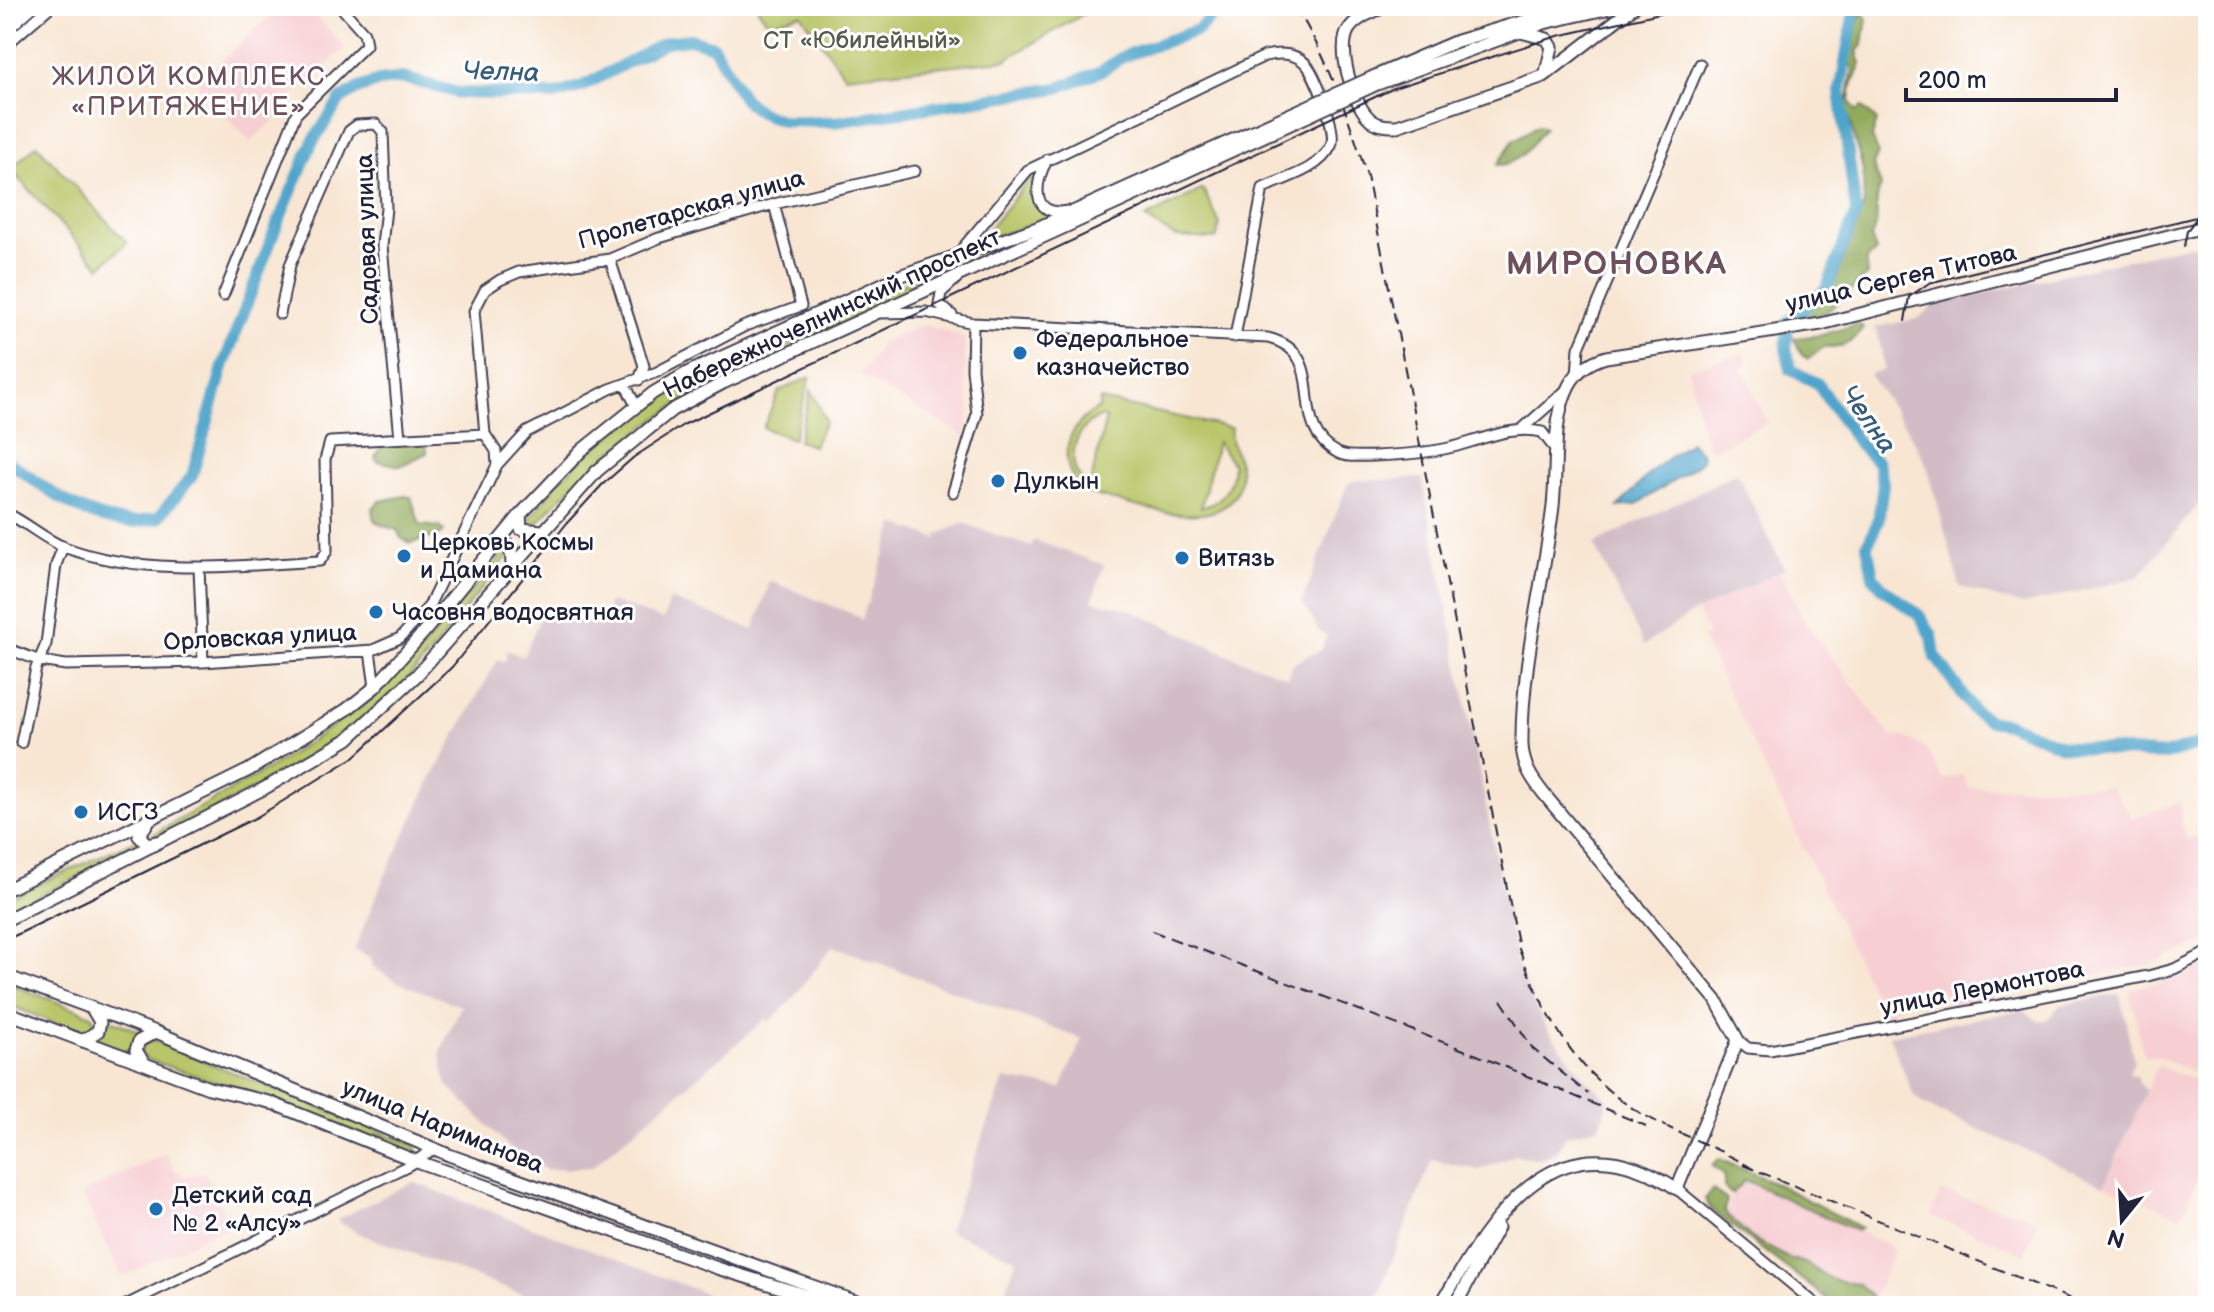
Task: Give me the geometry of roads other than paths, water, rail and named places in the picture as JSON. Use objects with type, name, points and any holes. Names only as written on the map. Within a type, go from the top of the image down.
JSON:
[{"type":"main road","points":[[6,14],[15,6]]},
{"type":"main road","points":[[6,30],[33,6]]},
{"type":"main road","points":[[1386,6],[1364,15],[1349,29],[1343,45],[1344,61],[1366,115],[1374,122],[1397,126],[1544,76],[1635,6]]},
{"type":"main road","points":[[1525,6],[1516,27],[1547,39],[1552,47],[1551,65],[1544,76]]},
{"type":"main road","name":"Набережночелнинский проспект","points":[[6,890],[259,764],[346,710],[375,687],[424,632],[490,549],[582,450],[636,406],[689,372],[902,275],[1083,209],[1375,81],[1575,6]]},
{"type":"main road","name":"Набережночелнинский проспект","points":[[1516,27],[1619,6]]},
{"type":"main road","name":"Набережночелнинский проспект","points":[[6,920],[275,783],[348,739],[417,675],[597,471],[672,410],[723,383],[960,276],[1306,112]]},
{"type":"main road","name":"улица Сергея Титова","points":[[1567,389],[1589,363],[1606,357],[1821,324],[2208,226]]},
{"type":"main road","points":[[1440,1306],[1479,1242],[1542,1177],[1591,1158],[1627,1163],[1677,1189],[1738,1040],[1716,1000],[1544,794],[1524,762],[1522,744],[1529,680],[1567,389]]},
{"type":"main road","points":[[520,515],[521,529],[542,531]]},
{"type":"main road","points":[[490,549],[507,544],[511,548],[512,565]]},
{"type":"main road","points":[[152,819],[139,836],[147,844],[163,840]]},
{"type":"main road","name":"улица Нариманова","points":[[6,976],[156,1032],[434,1149],[720,1262],[810,1296],[863,1305]]},
{"type":"main road","points":[[82,1041],[98,1031],[100,1022],[91,1007]]},
{"type":"main road","name":"улица Нариманова","points":[[6,1012],[209,1088],[269,1102],[416,1161],[843,1303]]},
{"type":"main road","points":[[146,1064],[138,1057],[136,1050],[139,1041],[156,1032]]},
{"type":"main road","points":[[1455,1306],[1503,1216]]},
{"type":"main road","points":[[810,1296],[818,1306]]},
{"type":"street","points":[[6,45],[51,6]]},
{"type":"street","points":[[223,296],[299,109],[366,45],[364,33],[340,6]]},
{"type":"street","points":[[956,256],[1028,170],[1265,56],[1278,53],[1306,64],[1334,130],[1333,143],[1310,167],[1263,188],[1235,337]]},
{"type":"street","points":[[1577,375],[1579,348],[1700,64]]},
{"type":"street","name":"Садовая улица","points":[[280,314],[290,265],[349,131],[357,125],[376,124],[383,132],[386,208],[382,246],[400,438]]},
{"type":"street","points":[[1050,157],[1036,182],[1038,197],[1046,208],[1058,213],[1083,209]]},
{"type":"street","name":"Пролетарская улица","points":[[485,434],[474,311],[485,290],[519,272],[610,259],[659,238],[774,204],[915,171]]},
{"type":"street","name":"Орловская улица","points":[[6,648],[40,661],[66,665],[203,662],[372,651],[400,638],[429,606],[497,465],[527,432],[745,326],[801,306],[774,204]]},
{"type":"street","points":[[610,259],[644,366],[639,380]]},
{"type":"street","points":[[959,319],[939,304],[941,293],[960,276]]},
{"type":"street","points":[[878,313],[926,312],[973,323],[1235,337],[1285,343],[1301,358],[1306,376],[1309,418],[1324,441],[1341,455],[1436,450],[1522,429],[1542,432],[1550,439],[1557,454]]},
{"type":"street","points":[[953,492],[977,414],[972,369],[973,323]]},
{"type":"street","points":[[625,384],[636,406]]},
{"type":"street","points":[[1522,429],[1567,389]]},
{"type":"street","points":[[6,513],[63,546],[106,558],[199,568],[320,561],[327,551],[325,460],[330,442],[485,434],[496,451],[497,465]]},
{"type":"street","points":[[21,743],[23,721],[46,644],[56,565],[63,546]]},
{"type":"street","points":[[199,568],[203,662]]},
{"type":"street","points":[[375,687],[372,651],[393,648],[424,632]]},
{"type":"street","name":"улица Лермонтова","points":[[1738,1040],[1748,1048],[1759,1050],[2148,976],[2174,969],[2208,952]]},
{"type":"street","points":[[124,1306],[416,1161],[434,1149]]},
{"type":"street","points":[[1677,1189],[1818,1306]]},
{"type":"water","points":[[1690,442],[1701,452],[1702,460],[1698,464],[1636,505],[1618,507],[1655,468]]},
{"type":"waterway","name":"Челна","points":[[6,460],[63,500],[93,514],[128,522],[158,518],[192,476],[224,364],[312,143],[340,100],[357,89],[379,81],[403,78],[459,93],[555,95],[583,86],[666,42],[690,39],[713,46],[743,98],[759,112],[783,121],[835,122],[1058,88],[1101,71],[1124,56],[1198,30],[1221,6]]},
{"type":"waterway","name":"Челна","points":[[1855,6],[1840,92],[1856,212],[1827,288],[1788,322],[1786,348],[1791,370],[1817,383],[1859,444],[1878,463],[1883,483],[1878,522],[1867,545],[1873,577],[1919,615],[1932,636],[1935,656],[1974,711],[1990,721],[2009,724],[2062,746],[2165,755],[2208,741]]},
{"type":"tram line","points":[[6,940],[257,817],[353,758],[452,667],[567,523],[602,485],[634,457],[683,425],[1394,88],[1558,36],[1691,6]]},
{"type":"tram line","points":[[1905,321],[1909,297],[1929,283],[2208,214]]},
{"type":"tram line","points":[[2184,246],[2187,231],[2197,217]]},
{"type":"railway","points":[[1295,6],[1337,88],[1367,176],[1519,949],[1555,1025],[1570,1048],[1606,1088],[1653,1120],[1753,1169]]},
{"type":"railway","points":[[1152,931],[1477,1055],[1646,1126]]},
{"type":"railway","points":[[1501,1000],[1533,1049],[1588,1094]]},
{"type":"railway","points":[[1743,1165],[2088,1306]]},
{"type":"place","name":"Федеральное казначейство","points":[[1020,353]]},
{"type":"place","name":"Дулкын","points":[[998,481]]},
{"type":"place","name":"Церковь Космы и Дамиана","points":[[404,556]]},
{"type":"place","name":"Витязь","points":[[1182,558]]},
{"type":"place","name":"Часовня водосвятная","points":[[376,612]]},
{"type":"place","name":"ИСГЗ","points":[[81,812]]},
{"type":"place","name":"Детский сад № 2 «Алсу»","points":[[156,1209]]},
{"type":"district","name":"ЖИЛОЙ КОМПЛЕКС «ПРИТЯЖЕНИЕ»","points":[[189,91]]},
{"type":"district","name":"МИРОНОВКА","points":[[1617,263]]},
{"type":"park label","name":"СТ «Юбилейный»","points":[[862,40]]}]
